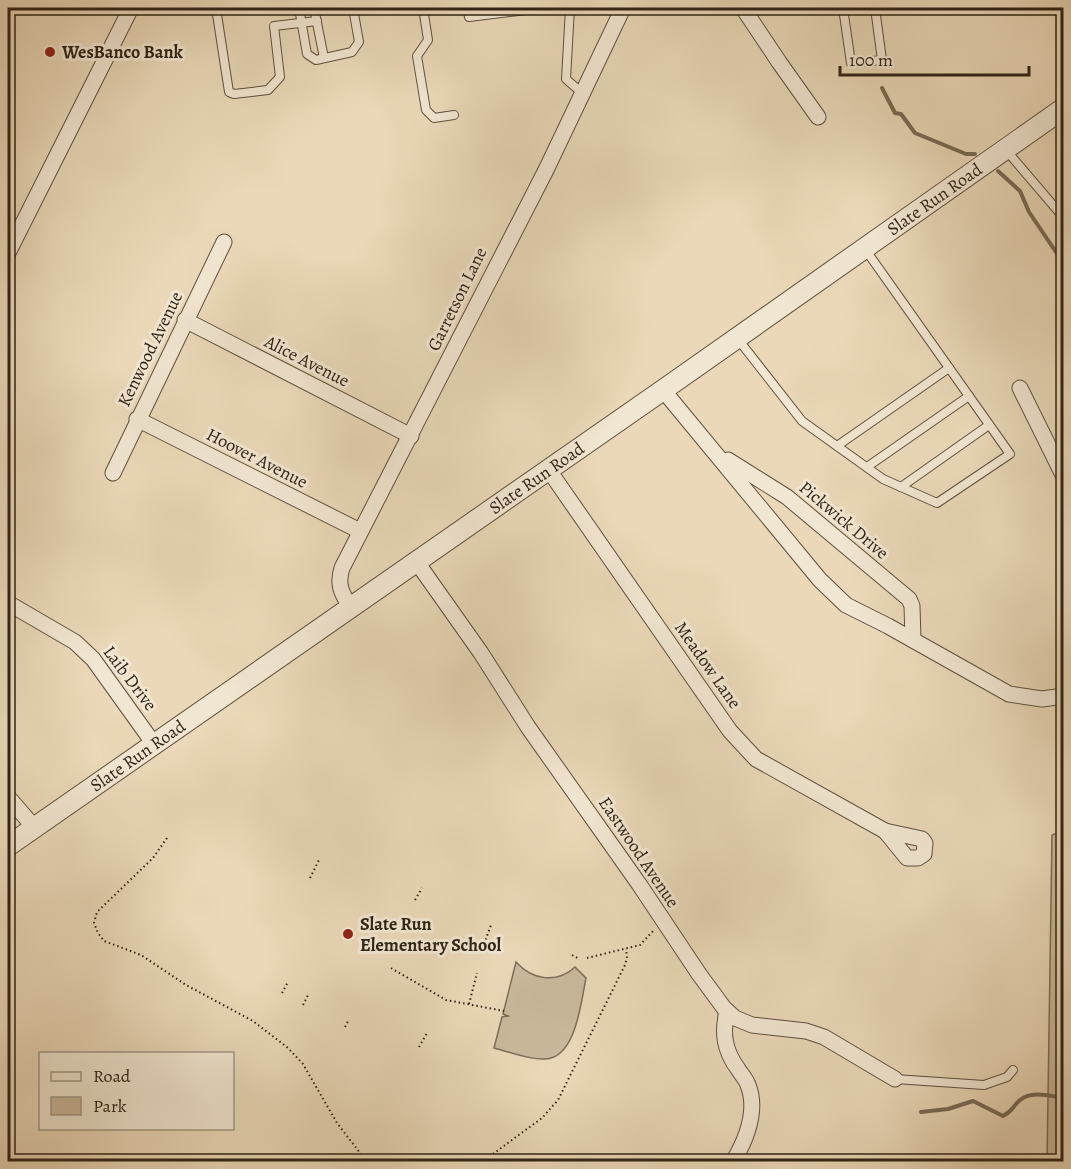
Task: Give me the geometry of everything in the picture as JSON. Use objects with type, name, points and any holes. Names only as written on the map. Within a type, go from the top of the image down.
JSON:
[{"type":"street","points":[[8,253],[131,8]]},
{"type":"street","name":"Garretson Lane","points":[[350,606],[341,592],[338,580],[342,568],[546,170],[623,8]]},
{"type":"street","points":[[743,8],[818,117]]},
{"type":"street","name":"Slate Run Road","points":[[8,846],[1064,108]]},
{"type":"street","name":"Kenwood Avenue","points":[[113,472],[224,242]]},
{"type":"street","name":"Alice Avenue","points":[[185,320],[411,436]]},
{"type":"street","points":[[1020,388],[1064,477]]},
{"type":"street","name":"Pickwick Drive","points":[[663,390],[820,580],[846,605],[1009,694],[1042,699],[1064,696]]},
{"type":"street","name":"Hoover Avenue","points":[[137,419],[360,531]]},
{"type":"street","name":"Pickwick Drive","points":[[717,454],[787,497],[909,599],[912,606],[913,640]]},
{"type":"street","name":"Meadow Lane","points":[[548,469],[730,731],[756,759],[885,831]]},
{"type":"street","name":"Eastwood Avenue","points":[[416,561],[482,653],[528,727],[727,1011],[735,1018],[752,1025],[806,1031],[824,1037],[895,1079]]},
{"type":"street","name":"Laib Drive","points":[[8,603],[75,642],[93,659],[154,744]]},
{"type":"street","points":[[8,797],[34,827]]},
{"type":"street","points":[[727,1011],[724,1024],[726,1049],[748,1083],[751,1104],[750,1124],[743,1145],[733,1161]]},
{"type":"lane","points":[[216,8],[228,92],[234,94],[268,90],[280,77],[274,26],[317,21]]},
{"type":"lane","points":[[299,8],[307,54],[316,60],[352,52],[359,42],[353,8]]},
{"type":"lane","points":[[314,8],[324,58]]},
{"type":"lane","points":[[423,8],[428,40],[417,56],[426,110],[434,118],[454,115]]},
{"type":"lane","points":[[467,8],[469,17],[503,10],[544,8]]},
{"type":"lane","points":[[570,8],[566,79],[582,93]]},
{"type":"lane","points":[[843,8],[851,63],[882,60],[875,8]]},
{"type":"lane","points":[[1005,149],[1064,218]]},
{"type":"lane","points":[[737,337],[802,421],[883,479],[937,503],[1010,454],[864,248]]},
{"type":"lane","points":[[837,446],[949,368]]},
{"type":"lane","points":[[867,467],[969,396]]},
{"type":"lane","points":[[901,487],[989,424]]},
{"type":"lane","points":[[895,1079],[984,1085],[1007,1077],[1013,1070]]},
{"type":"path","points":[[167,838],[153,858],[97,912],[94,923],[98,933],[104,941],[141,955],[186,985],[253,1021],[288,1048],[303,1064],[337,1123],[367,1161]]},
{"type":"path","points":[[310,878],[320,858]]},
{"type":"path","points":[[416,900],[423,888]]},
{"type":"path","points":[[587,958],[643,944],[662,920]]},
{"type":"path","points":[[484,944],[491,925]]},
{"type":"path","points":[[482,1161],[542,1118],[558,1100],[625,965],[626,949]]},
{"type":"path","points":[[572,955],[579,959]]},
{"type":"path","points":[[391,968],[446,1000],[504,1011]]},
{"type":"path","points":[[470,1004],[477,973]]},
{"type":"path","points":[[282,993],[288,982]]},
{"type":"path","points":[[303,1005],[309,993]]},
{"type":"path","points":[[345,1028],[349,1019]]},
{"type":"path","points":[[419,1047],[427,1034]]},
{"type":"green space","points":[[1063,831],[1064,1161],[1047,1162],[1052,835]]},
{"type":"green space","points":[[516,962],[529,973],[545,978],[560,976],[575,967],[586,978],[575,1027],[564,1049],[555,1056],[545,1059],[533,1058],[494,1048],[502,1017],[508,1016],[503,1014]]},
{"type":"waterway","points":[[882,88],[895,113],[901,114],[915,133],[966,154],[975,154]]},
{"type":"waterway","points":[[998,171],[1020,191],[1029,212],[1064,264]]},
{"type":"waterway","points":[[921,1112],[948,1109],[973,1101],[1003,1116],[1020,1100],[1030,1095],[1041,1094],[1064,1098]]},
{"type":"place","name":"WesBanco Bank","points":[[50,52]]},
{"type":"place","name":"Slate Run Elementary School","points":[[348,934]]}]
